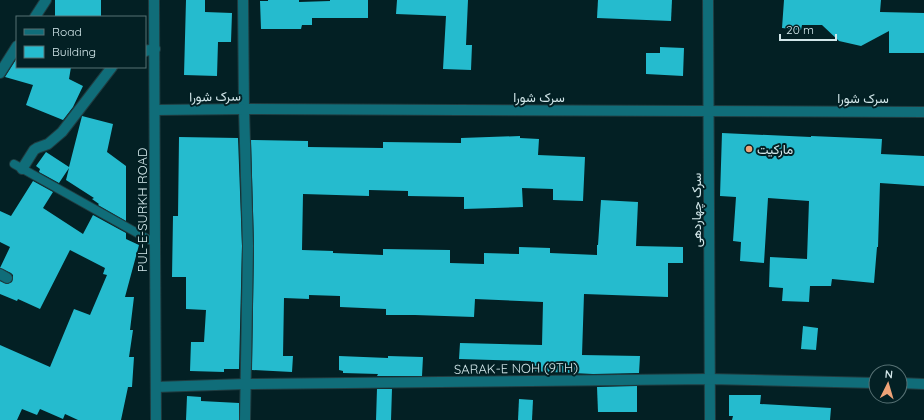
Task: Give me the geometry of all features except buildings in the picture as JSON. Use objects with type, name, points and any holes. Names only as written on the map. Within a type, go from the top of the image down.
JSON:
[{"type":"street","points":[[36,16],[46,0]]},
{"type":"street","name":"PUL-E-SURKH ROAD","points":[[154,0],[150,50],[155,110],[156,420]]},
{"type":"street","points":[[243,0],[244,109],[248,246],[245,420]]},
{"type":"street","name":"سرک چهاردهی","points":[[708,0],[710,420]]},
{"type":"street","points":[[0,73],[16,48]]},
{"type":"street","points":[[18,166],[34,150],[48,144],[62,132],[111,68]]},
{"type":"street","name":"سرک شورا","points":[[155,110],[708,110],[924,112]]},
{"type":"street","name":"SARAK-E NOH (9TH)","points":[[156,387],[245,384],[710,379],[868,383]]},
{"type":"street","points":[[908,383],[924,384]]},
{"type":"lane","points":[[18,166],[155,243]]},
{"type":"place","name":"مارکیت","points":[[749,149]]}]
